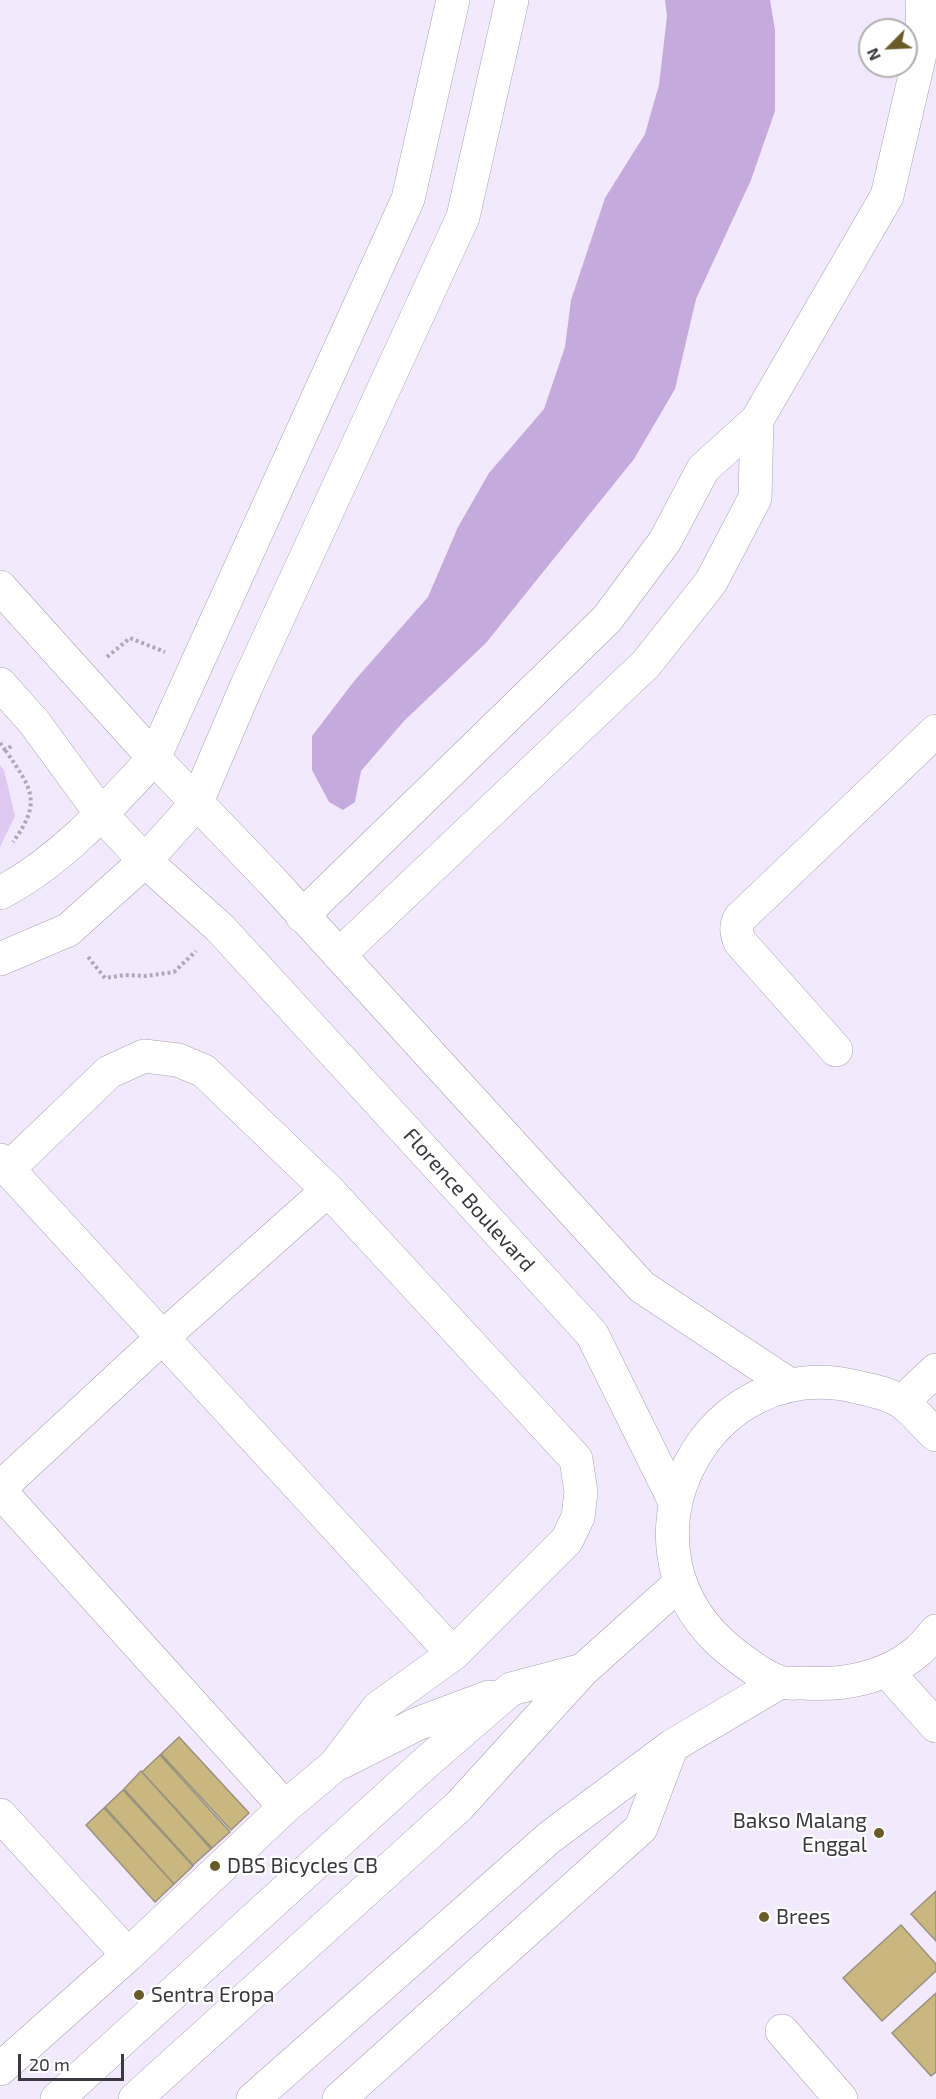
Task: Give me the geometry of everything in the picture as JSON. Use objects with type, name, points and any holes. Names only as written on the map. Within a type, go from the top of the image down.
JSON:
[{"type":"street","points":[[13,886],[102,814],[154,758],[408,199],[453,0]]},
{"type":"street","points":[[0,959],[68,930],[145,861],[196,804],[246,685],[463,217],[512,0]]},
{"type":"street","points":[[302,916],[608,619],[665,541],[703,469],[757,420],[887,196],[922,41],[922,0]]},
{"type":"street","points":[[339,955],[646,664],[711,582],[755,498],[757,420]]},
{"type":"street","points":[[0,587],[196,804],[272,881],[642,1287],[790,1385]]},
{"type":"street","name":"Florence Boulevard","points":[[0,684],[34,722],[102,814],[145,861],[220,928],[592,1334],[675,1502]]},
{"type":"street","points":[[836,1050],[740,942],[737,935],[737,924],[740,918],[936,731]]},
{"type":"street","points":[[0,2069],[128,1955],[285,1807],[335,1765],[378,1708],[453,1654],[567,1540],[578,1518],[581,1492],[576,1459],[328,1190],[204,1071],[178,1060],[144,1056],[109,1072],[4,1164],[453,1654]]},
{"type":"street","points":[[285,1807],[0,1489],[163,1337],[328,1190]]},
{"type":"street","points":[[902,1402],[936,1370]]},
{"type":"street","points":[[936,1435],[902,1402],[877,1392],[834,1382],[790,1385],[749,1401],[716,1426],[692,1458],[675,1502],[673,1549],[680,1583],[707,1630],[737,1658],[780,1682],[811,1684],[850,1682],[887,1671],[918,1651],[936,1631]]},
{"type":"street","points":[[135,2099],[459,1806],[583,1670],[680,1583]]},
{"type":"street","points":[[335,1765],[417,1724],[512,1689],[583,1670]]},
{"type":"street","points":[[887,1671],[936,1726]]},
{"type":"street","points":[[253,2099],[550,1837],[672,1746],[780,1682]]},
{"type":"street","points":[[57,2099],[422,1766],[512,1689]]},
{"type":"street","points":[[339,2099],[641,1828],[672,1746]]},
{"type":"street","points":[[0,1815],[128,1955]]},
{"type":"street","points":[[782,2031],[841,2099]]},
{"type":"path","points":[[83,678],[130,638],[196,665]]},
{"type":"path","points":[[6,751],[34,722]]},
{"type":"path","points":[[0,743],[28,785],[30,811],[26,824],[7,851],[13,886]]},
{"type":"path","points":[[68,930],[105,978],[174,972],[220,928]]},
{"type":"shaded area","points":[[665,0],[770,0],[775,30],[775,111],[751,180],[696,299],[675,389],[634,459],[486,643],[404,721],[361,771],[355,802],[343,810],[329,802],[312,770],[312,736],[355,680],[428,597],[458,527],[489,473],[544,409],[565,347],[571,300],[605,198],[645,134],[659,85],[667,16]]},
{"type":"shaded area","points":[[0,765],[4,770],[15,816],[0,847]]},
{"type":"building","points":[[179,1737],[249,1813],[231,1830],[161,1754]]},
{"type":"building","points":[[160,1755],[230,1832],[212,1848],[142,1772]]},
{"type":"building","points":[[141,1771],[211,1849],[193,1865],[124,1789]]},
{"type":"building","points":[[123,1790],[193,1866],[174,1884],[105,1807]]},
{"type":"building","points":[[104,1808],[174,1884],[155,1902],[86,1825]]},
{"type":"building","points":[[936,1891],[936,1941],[911,1914]]},
{"type":"building","points":[[901,1925],[936,1964],[936,1971],[882,2021],[843,1978]]},
{"type":"building","points":[[936,1993],[936,2072],[931,2076],[892,2033]]},
{"type":"place","name":"Bakso Malang Enggal","points":[[879,1833]]},
{"type":"place","name":"DBS Bicycles CB","points":[[215,1866]]},
{"type":"place","name":"Brees","points":[[764,1917]]},
{"type":"place","name":"Sentra Eropa","points":[[139,1995]]}]
